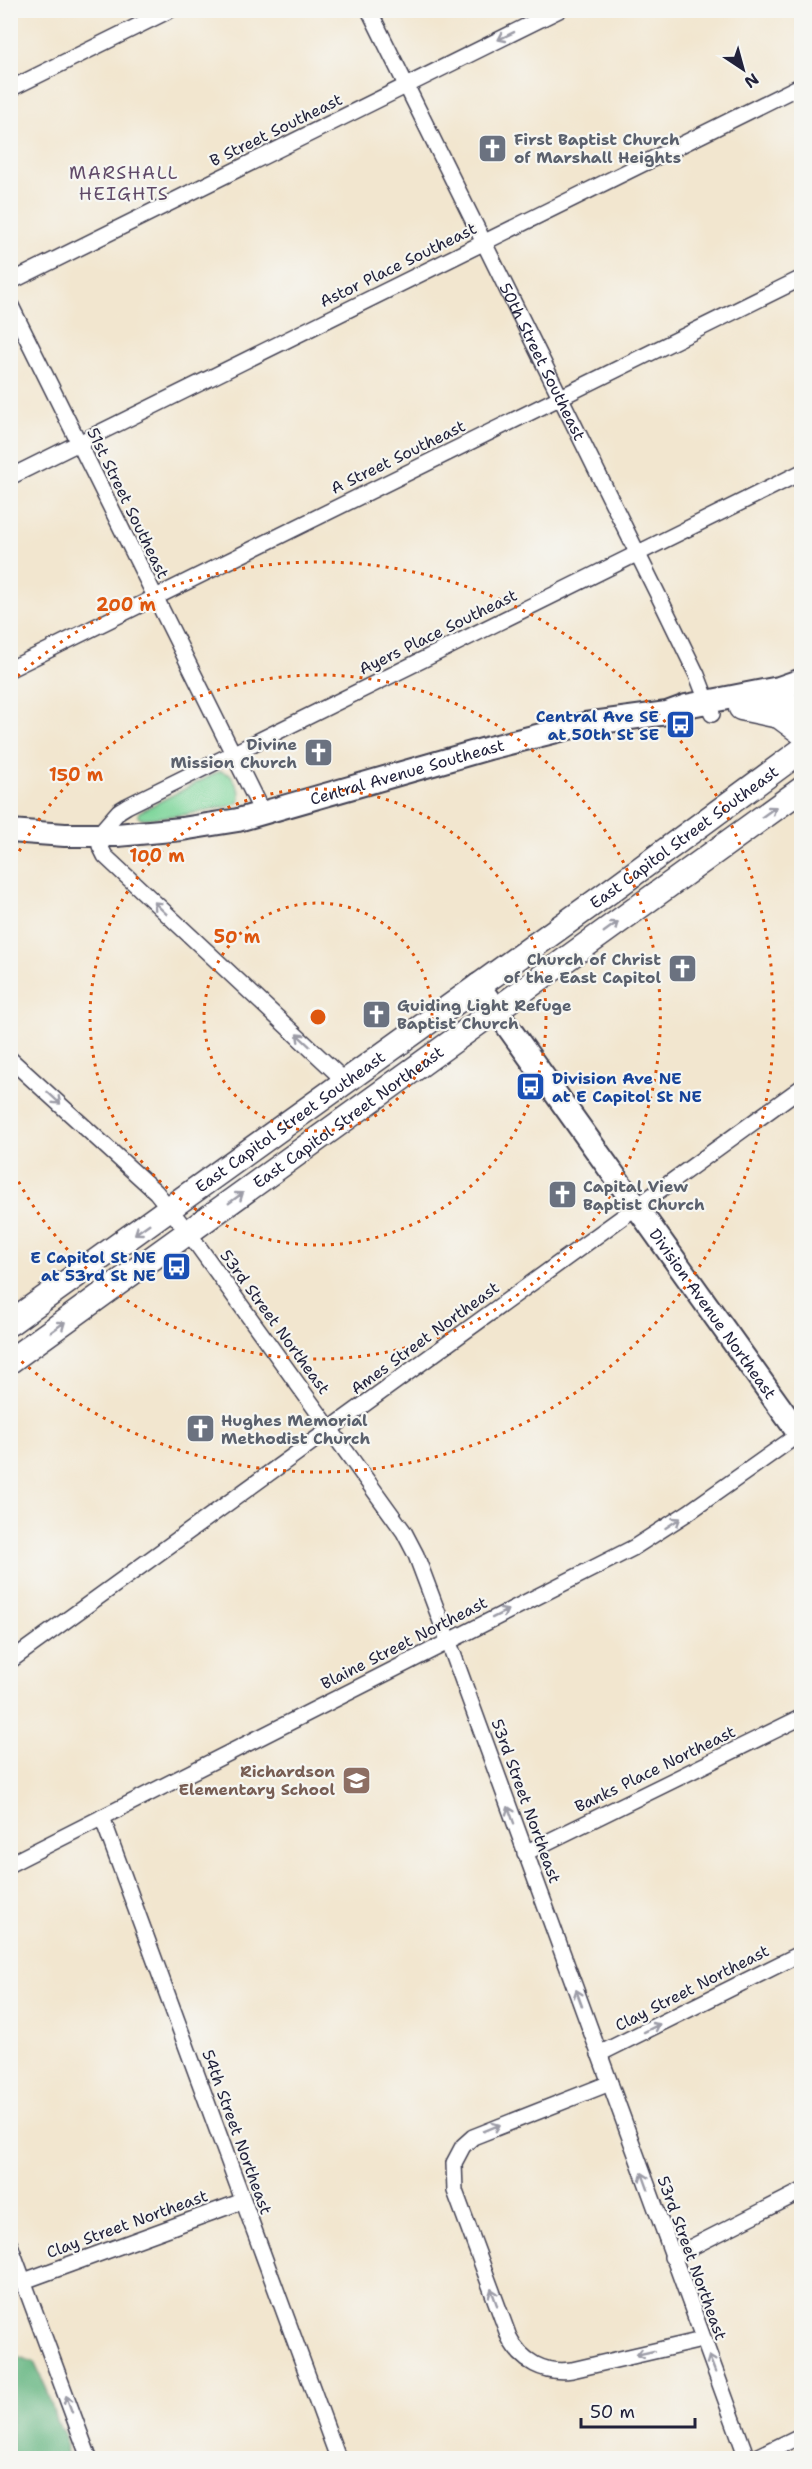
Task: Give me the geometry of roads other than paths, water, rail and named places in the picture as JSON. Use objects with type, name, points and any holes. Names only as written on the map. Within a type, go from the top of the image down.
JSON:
[{"type":"main road","name":"Central Avenue Southeast","points":[[10,831],[98,835],[182,829],[262,814],[499,745],[585,724],[667,713],[686,706],[711,707],[801,680]]},
{"type":"main road","points":[[741,708],[776,701],[801,707]]},
{"type":"main road","points":[[711,707],[741,708],[779,716],[801,733]]},
{"type":"main road","name":"East Capitol Street Southeast","points":[[10,1323],[609,892],[801,750]]},
{"type":"main road","name":"East Capitol Street Northeast","points":[[10,1361],[801,789]]},
{"type":"main road","name":"Division Avenue Northeast","points":[[478,985],[801,1435]]},
{"type":"street","points":[[10,89],[170,10]]},
{"type":"street","name":"50th Street Southeast","points":[[369,10],[711,707]]},
{"type":"street","name":"B Street Southeast","points":[[10,282],[558,10]]},
{"type":"street","name":"Astor Place Southeast","points":[[10,477],[801,84]]},
{"type":"street","name":"A Street Southeast","points":[[10,669],[801,278]]},
{"type":"street","name":"51st Street Southeast","points":[[10,304],[262,814]]},
{"type":"street","name":"Ayers Place Southeast","points":[[98,835],[119,811],[127,806],[801,472]]},
{"type":"street","points":[[98,835],[103,852],[121,872],[345,1081]]},
{"type":"street","name":"53rd Street Northeast","points":[[10,1059],[156,1192],[188,1232],[331,1428],[406,1535],[448,1640],[747,2458]]},
{"type":"street","name":"Ames Street Northeast","points":[[10,1660],[801,1087]]},
{"type":"street","name":"Blaine Street Northeast","points":[[10,1864],[633,1548],[801,1435]]},
{"type":"street","name":"Banks Place Northeast","points":[[525,1853],[801,1717]]},
{"type":"street","name":"54th Street Northeast","points":[[102,1817],[338,2458]]},
{"type":"street","name":"Clay Street Northeast","points":[[599,2054],[801,1953]]},
{"type":"street","points":[[610,2083],[473,2137],[463,2146],[454,2163],[455,2191],[509,2337],[518,2351],[531,2363],[552,2370],[572,2370],[702,2340]]},
{"type":"street","points":[[672,2257],[801,2192]]},
{"type":"street","name":"Clay Street Northeast","points":[[24,2281],[243,2201]]},
{"type":"street","points":[[10,2245],[89,2458]]},
{"type":"street","points":[[755,2458],[801,2435]]},
{"type":"place","name":"First Baptist Church of Marshall Heights","points":[[493,148]]},
{"type":"place","name":"Central Ave SE at 50th St SE","points":[[680,725]]},
{"type":"place","name":"Divine Mission Church","points":[[318,753]]},
{"type":"place","name":"Church of Christ of the East Capitol","points":[[682,968]]},
{"type":"place","name":"Guiding Light Refuge Baptist Church","points":[[376,1014]]},
{"type":"place","name":"Division Ave NE at E Capitol St NE","points":[[531,1087]]},
{"type":"place","name":"Capital View Baptist Church","points":[[562,1195]]},
{"type":"place","name":"E Capitol St NE at 53rd St NE","points":[[177,1266]]},
{"type":"place","name":"Hughes Memorial Methodist Church","points":[[200,1429]]},
{"type":"place","name":"Richardson Elementary School","points":[[356,1780]]},
{"type":"district","name":"MARSHALL HEIGHTS","points":[[124,183]]}]
